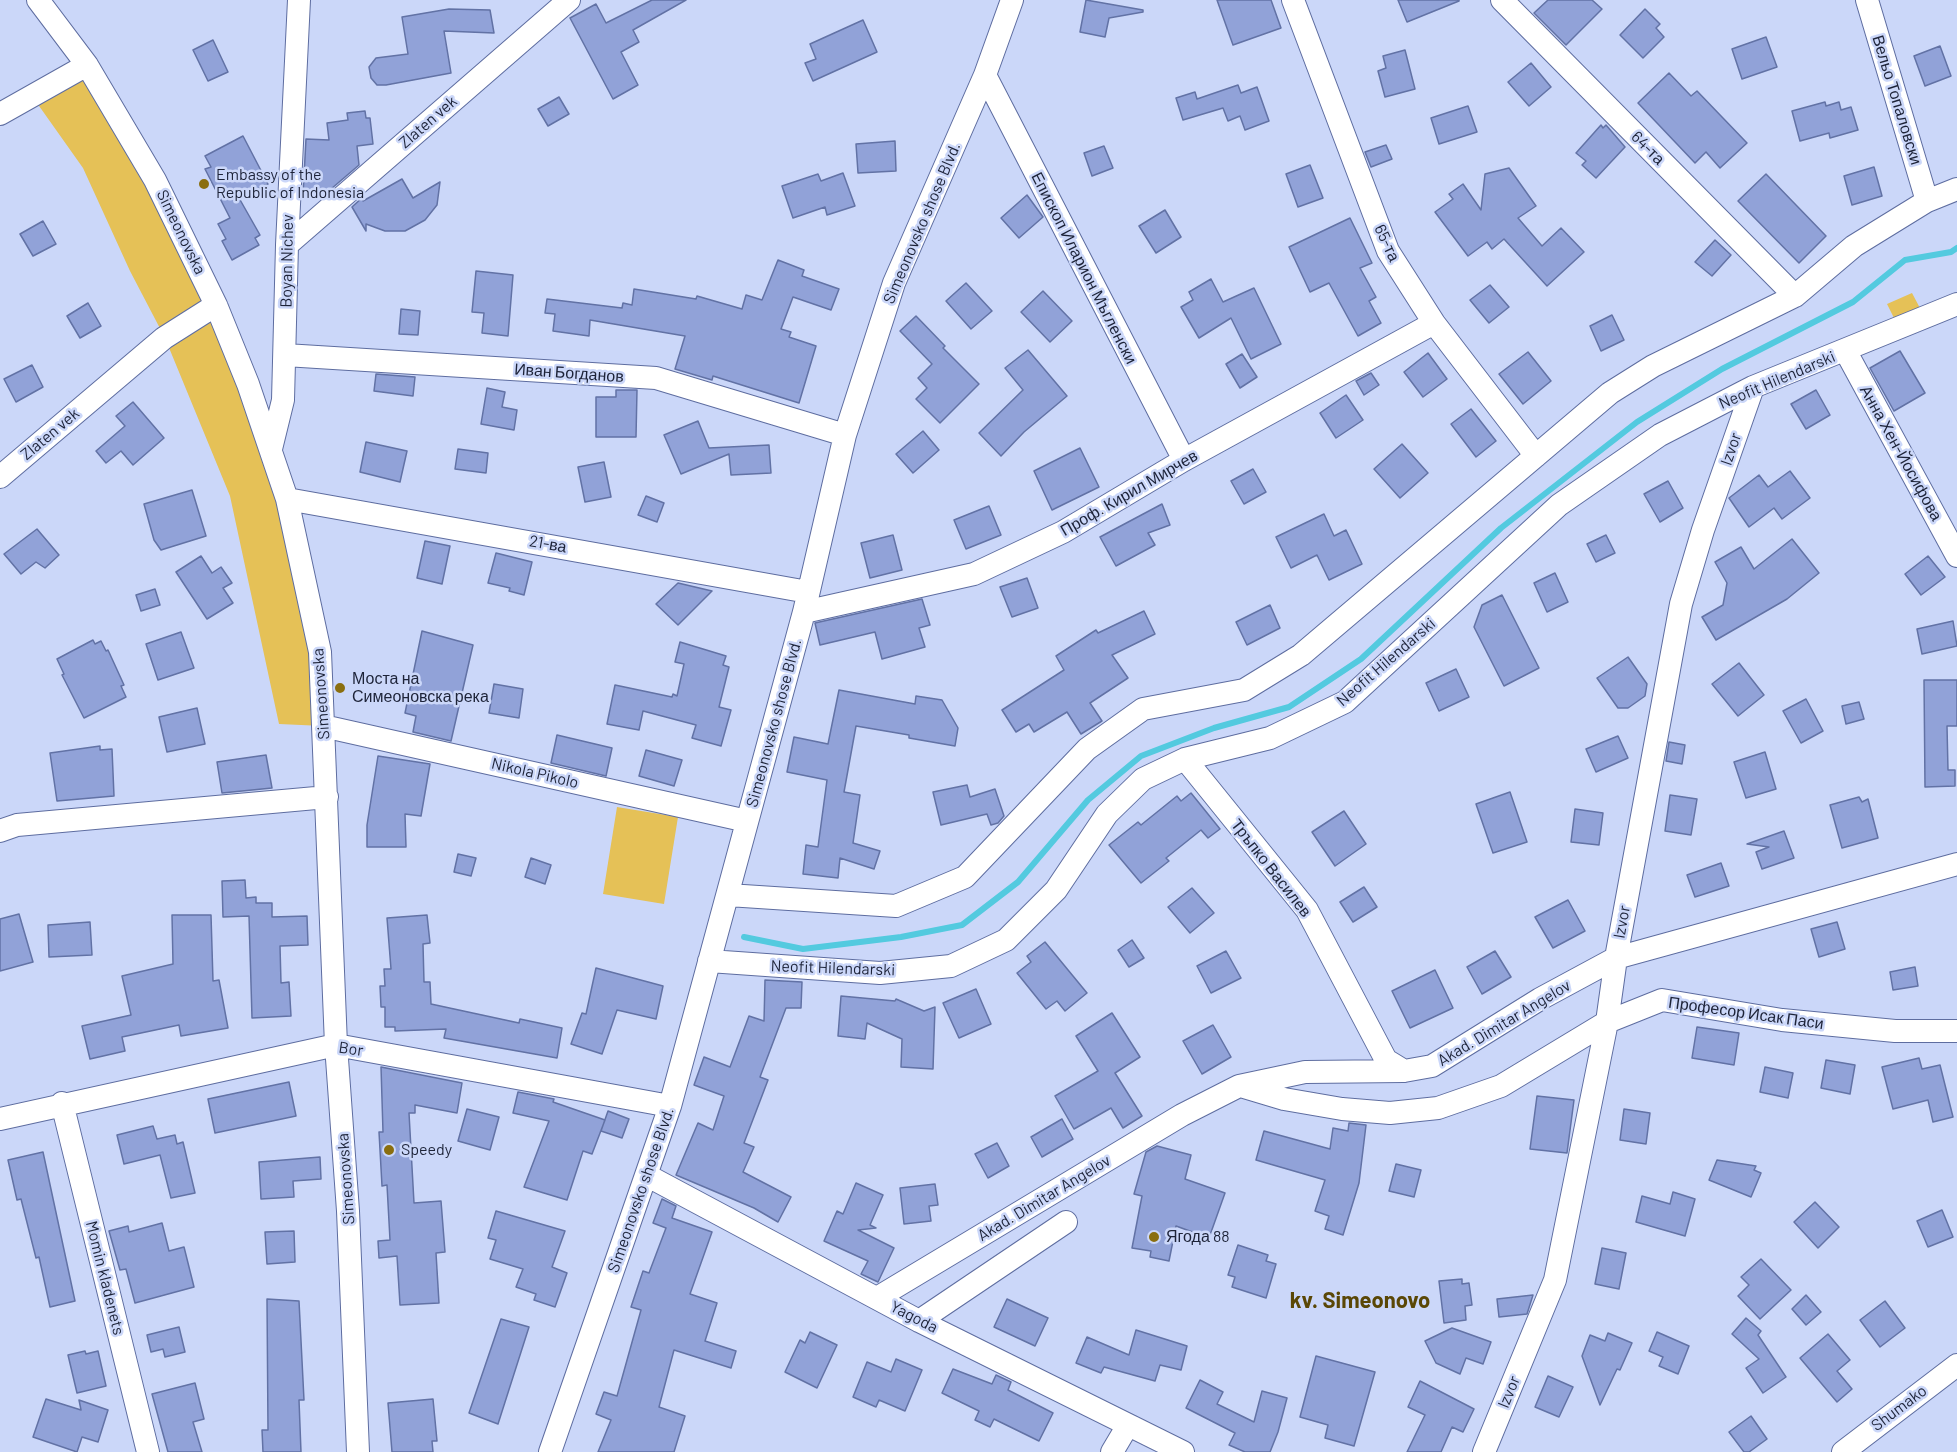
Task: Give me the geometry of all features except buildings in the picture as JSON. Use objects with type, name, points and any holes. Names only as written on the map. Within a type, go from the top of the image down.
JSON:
[{"type":"street","name":"Simeonovska","points":[[38,0],[87,65],[155,180],[216,305],[271,449],[287,499],[320,652],[336,1045],[348,1211],[358,1452]]},
{"type":"street","name":"Boyan Nichev","points":[[271,449],[283,400],[287,245],[299,0]]},
{"type":"street","name":"Zlaten vek","points":[[287,245],[569,0]]},
{"type":"street","name":"Simeonovsko shose Blvd.","points":[[550,1452],[648,1176],[670,1106],[806,602],[845,435],[894,283],[985,75],[1012,0]]},
{"type":"street","name":"65-та","points":[[1293,0],[1388,251],[1434,323],[1536,456]]},
{"type":"street","name":"64-та","points":[[1502,0],[1794,296]]},
{"type":"street","name":"Вельо Топаловски","points":[[1867,0],[1927,201]]},
{"type":"street","points":[[0,114],[87,65]]},
{"type":"street","name":"Епископ Иларион Мъгленски","points":[[985,75],[1184,460]]},
{"type":"street","points":[[728,895],[896,906],[965,878],[1087,749],[1143,709],[1244,690],[1301,655],[1610,393],[1653,366],[1794,296],[1854,246],[1927,201],[1957,189]]},
{"type":"street","name":"Neofit Hilendarski","points":[[710,961],[880,973],[951,966],[1006,940],[1056,890],[1107,814],[1143,779],[1185,759],[1270,738],[1345,702],[1559,505],[1660,435],[1753,387],[1957,304]]},
{"type":"street","name":"Zlaten vek","points":[[0,477],[10,459],[165,338],[216,305]]},
{"type":"street","name":"Проф. Кирил Мирчев","points":[[806,602],[974,574],[1063,532],[1184,460],[1434,323]]},
{"type":"street","name":"Анна Хен-Йосифова","points":[[1845,350],[1957,556]]},
{"type":"street","name":"Иван Богданов","points":[[285,355],[656,378],[845,435]]},
{"type":"street","name":"Izvor","points":[[1484,1452],[1555,1280],[1606,1022],[1681,604],[1703,530],[1753,387]]},
{"type":"street","name":"21-ва","points":[[287,499],[806,602]]},
{"type":"street","name":"Nikola Pikolo","points":[[323,726],[747,821]]},
{"type":"street","name":"Тръпко Василев","points":[[1185,759],[1307,910],[1386,1060],[1404,1071]]},
{"type":"street","points":[[0,831],[17,825],[327,797]]},
{"type":"street","name":"Akad. Dimitar Angelov","points":[[877,1298],[1182,1115],[1239,1086],[1305,1072],[1404,1071],[1432,1066],[1540,999],[1616,958],[1957,864]]},
{"type":"street","name":"Професор Исак Паси","points":[[1239,1086],[1284,1099],[1342,1109],[1390,1113],[1438,1108],[1501,1086],[1606,1022],[1662,1000],[1782,1020],[1895,1031],[1957,1031]]},
{"type":"street","name":"Bor","points":[[0,1119],[336,1045],[670,1106]]},
{"type":"street","name":"Momin kladenets","points":[[62,1104],[148,1452]]},
{"type":"street","name":"Yagoda","points":[[648,1176],[919,1321],[1183,1452]]},
{"type":"street","name":"Akad. Dimitar Angelov","points":[[919,1321],[1066,1222]]},
{"type":"street","name":"Shumako","points":[[1843,1452],[1957,1365]]},
{"type":"street","points":[[1112,1452],[1128,1425]]},
{"type":"shaded area","points":[[87,65],[155,180],[287,499],[323,726],[279,724],[230,496],[165,338],[130,271],[83,168],[32,96]]},
{"type":"shaded area","points":[[1912,293],[1921,310],[1896,322],[1887,304]]},
{"type":"shaded area","points":[[617,807],[678,817],[664,904],[603,894]]},
{"type":"waterway","points":[[744,937],[803,949],[901,937],[962,925],[1018,882],[1088,800],[1141,756],[1214,728],[1289,707],[1361,659],[1501,528],[1637,422],[1722,369],[1853,302],[1905,260],[1951,252],[1957,248]]},
{"type":"place","name":"Embassy of the Republic of Indonesia","points":[[204,184]]},
{"type":"place","name":"Моста на Симеоновска река","points":[[340,688]]},
{"type":"place","name":"Speedy","points":[[389,1150]]},
{"type":"place","name":"Ягода 88","points":[[1154,1237]]},
{"type":"district","name":"kv. Simeonovo","points":[[1360,1301]]}]
